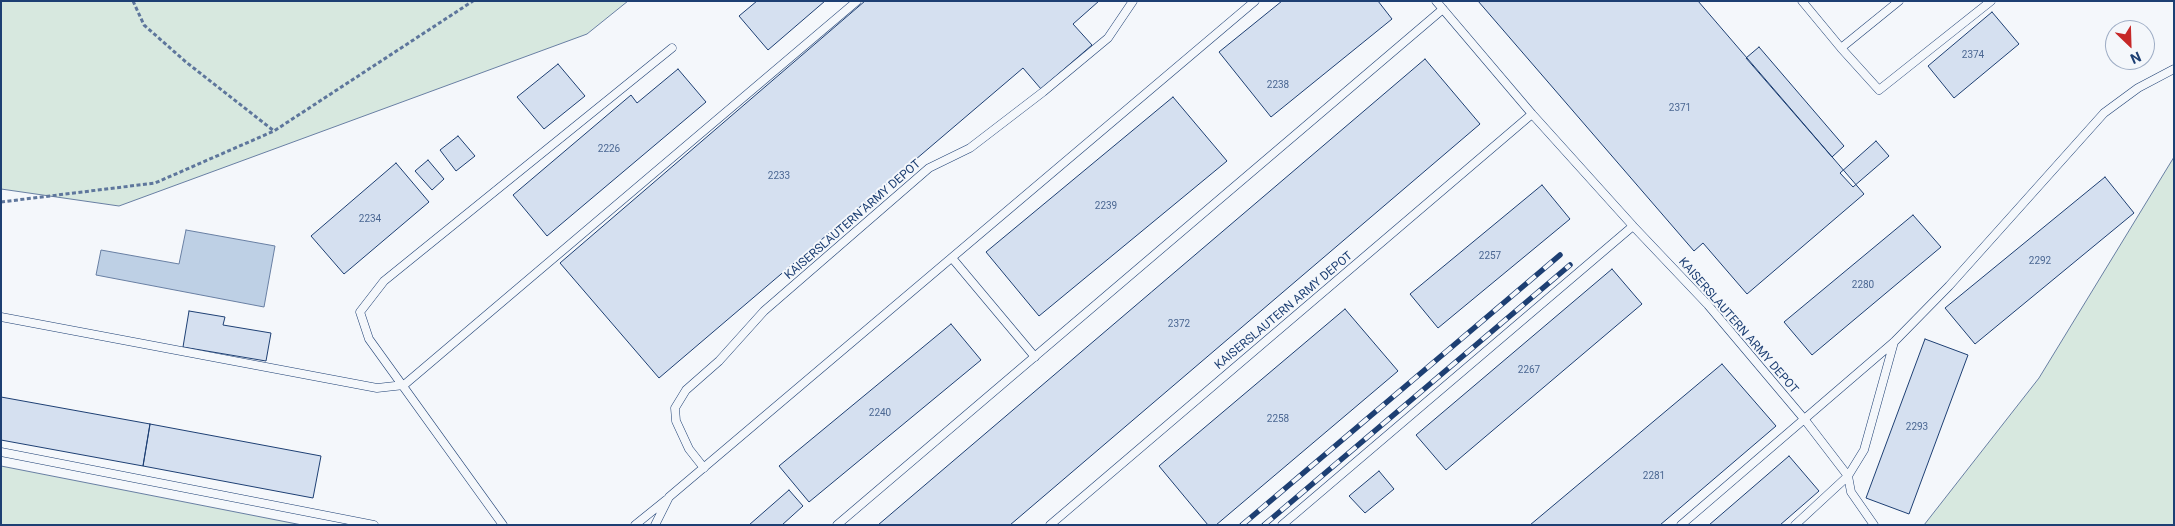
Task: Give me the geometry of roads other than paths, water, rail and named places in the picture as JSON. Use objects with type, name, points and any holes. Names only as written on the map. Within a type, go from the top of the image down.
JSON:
[{"type":"lane","points":[[1,317],[377,388],[404,385],[857,1]]},
{"type":"lane","name":"KAISERSLAUTERN ARMY DEPOT","points":[[704,468],[689,449],[676,421],[675,408],[686,390],[719,361],[764,311],[930,168],[970,148],[1043,92],[1108,38],[1133,1]]},
{"type":"lane","points":[[635,525],[1255,1]]},
{"type":"lane","name":"KAISERSLAUTERN ARMY DEPOT","points":[[1436,1],[1532,114],[1633,226],[1708,305],[1805,420],[1848,476],[1851,492],[1874,525]]},
{"type":"lane","points":[[1802,1],[1879,90],[1991,1]]},
{"type":"lane","points":[[1841,48],[1899,1]]},
{"type":"lane","points":[[837,525],[1442,9]]},
{"type":"lane","points":[[503,525],[404,385],[369,339],[360,312],[384,281],[672,48]]},
{"type":"lane","points":[[1681,525],[1894,342],[1949,286],[2104,113],[2138,88],[2174,69]]},
{"type":"lane","name":"KAISERSLAUTERN ARMY DEPOT","points":[[1050,525],[1532,114]]},
{"type":"lane","points":[[1282,525],[1633,226]]},
{"type":"lane","points":[[952,258],[1035,357]]},
{"type":"lane","points":[[1795,525],[1848,476],[1864,450],[1894,342]]},
{"type":"lane","points":[[1,452],[374,525]]},
{"type":"lane","points":[[654,525],[669,497]]},
{"type":"water","points":[[186,230],[275,246],[264,307],[96,275],[101,250],[179,264]]},
{"type":"railway","points":[[1242,525],[1560,255]]},
{"type":"railway","points":[[1264,525],[1570,265]]}]
